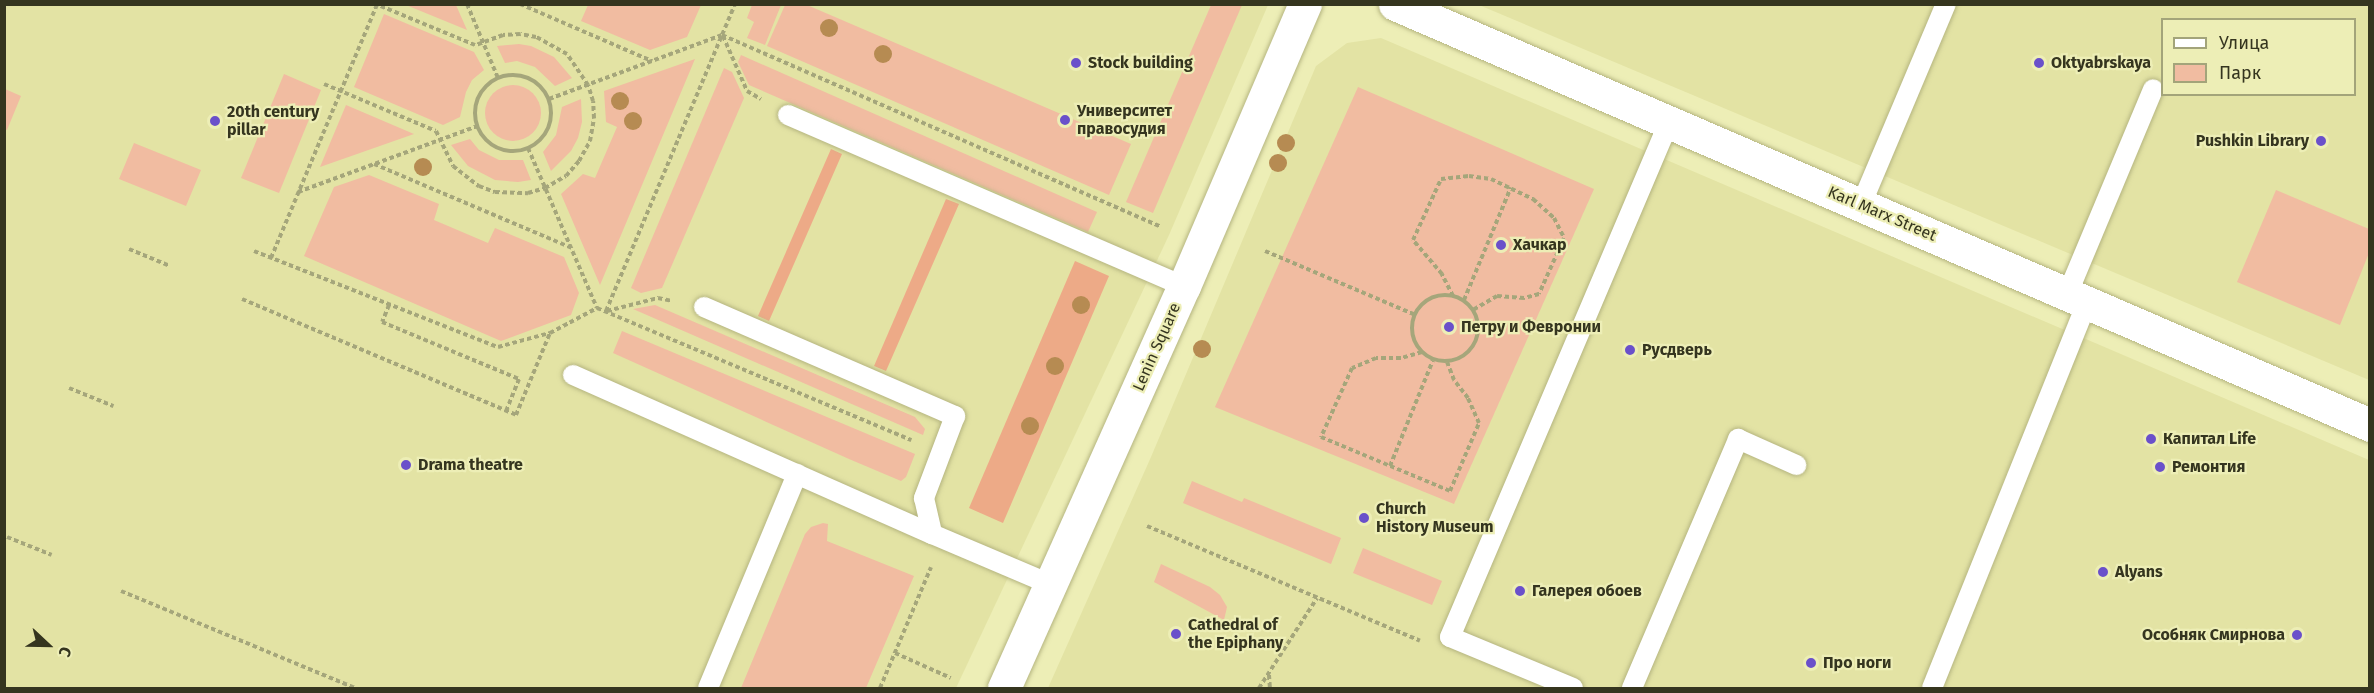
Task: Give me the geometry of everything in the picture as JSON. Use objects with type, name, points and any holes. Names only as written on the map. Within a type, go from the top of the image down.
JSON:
[{"type":"street","name":"Lenin Square","points":[[1004,688],[1184,286],[1305,4]]},
{"type":"street","name":"Karl Marx Street","points":[[1395,4],[2370,425]]},
{"type":"lane","points":[[1861,205],[1946,4]]},
{"type":"lane","points":[[1932,688],[2077,299],[2152,89]]},
{"type":"lane","points":[[788,115],[1184,286]]},
{"type":"lane","points":[[1573,688],[1450,637],[1669,122]]},
{"type":"lane","points":[[704,307],[955,416],[939,452],[924,498],[937,536]]},
{"type":"lane","points":[[573,375],[1052,585]]},
{"type":"lane","points":[[1632,688],[1738,439],[1796,465]]},
{"type":"lane","points":[[708,688],[797,474]]},
{"type":"path","points":[[467,4],[498,78]]},
{"type":"path","points":[[520,4],[652,61]]},
{"type":"path","points":[[606,311],[735,4]]},
{"type":"path","points":[[271,258],[298,192],[340,91],[376,5],[475,45],[502,35],[536,37],[567,54],[588,85],[594,118],[590,141],[579,161],[566,176],[545,188],[511,194],[479,186],[453,166],[436,130],[340,91],[324,84]]},
{"type":"path","points":[[722,35],[747,91]]},
{"type":"path","points":[[549,99],[722,35],[1160,226]]},
{"type":"path","points":[[510,75],[533,81],[549,99],[551,110],[546,133],[528,148],[516,151],[493,145],[483,136],[477,126],[477,103],[489,84],[498,78],[510,75]]},
{"type":"path","points":[[298,192],[477,126]]},
{"type":"path","points":[[528,148],[597,308]]},
{"type":"path","points":[[374,164],[572,248]]},
{"type":"path","points":[[1453,296],[1442,273],[1426,258],[1413,240],[1441,179],[1469,176],[1491,179],[1533,198],[1554,218],[1564,238],[1539,294],[1524,298],[1497,296],[1473,310]]},
{"type":"path","points":[[1464,300],[1511,187]]},
{"type":"path","points":[[129,249],[171,266]]},
{"type":"path","points":[[254,251],[498,347],[550,333],[597,308],[939,452]]},
{"type":"path","points":[[1264,251],[1416,315]]},
{"type":"path","points":[[1453,296],[1464,300],[1473,310],[1478,323],[1478,337],[1471,350],[1461,358],[1447,362],[1433,360],[1422,352],[1415,341],[1412,328],[1416,315],[1422,305],[1431,298],[1453,296]]},
{"type":"path","points":[[606,311],[657,298],[704,307]]},
{"type":"path","points":[[242,299],[516,415],[550,333]]},
{"type":"path","points":[[389,305],[382,322],[519,379],[506,411]]},
{"type":"path","points":[[1422,352],[1401,358],[1376,358],[1352,368],[1321,437],[1450,490],[1479,423],[1468,398],[1454,380],[1447,362]]},
{"type":"path","points":[[1390,466],[1433,360]]},
{"type":"path","points":[[69,388],[113,406]]},
{"type":"path","points":[[1147,526],[1425,643],[1450,637]]},
{"type":"path","points":[[880,688],[895,654],[937,536]]},
{"type":"path","points":[[7,537],[52,555]]},
{"type":"path","points":[[121,591],[355,688]]},
{"type":"path","points":[[1259,688],[1317,598]]},
{"type":"path","points":[[895,654],[951,678]]},
{"type":"path","points":[[1269,674],[1270,688]]},
{"type":"shaded area","points":[[4,5],[1268,5],[1169,235],[956,688],[5,688]]},
{"type":"shaded area","points":[[1479,5],[2369,5],[2369,380]]},
{"type":"shaded area","points":[[1381,38],[2369,460],[2369,688],[1048,688],[1151,457],[1316,66],[1347,43]]},
{"type":"shaded area","points":[[831,149],[842,154],[769,321],[758,316]]},
{"type":"shaded area","points":[[946,199],[959,204],[886,371],[874,366]]},
{"type":"shaded area","points":[[1075,261],[1109,276],[1003,523],[969,508]]},
{"type":"green space","points":[[588,4],[701,5],[687,37],[650,50],[581,21]]},
{"type":"green space","points":[[406,5],[456,5],[467,30]]},
{"type":"green space","points":[[752,5],[781,5],[765,45],[747,38],[754,22],[747,18]]},
{"type":"green space","points":[[785,5],[807,5],[1131,144],[1109,195],[767,46]]},
{"type":"green space","points":[[1211,5],[1242,5],[1153,213],[1126,202]]},
{"type":"green space","points":[[384,14],[474,52],[484,70],[472,80],[466,92],[460,117],[443,125],[354,87]]},
{"type":"green space","points":[[519,44],[531,46],[554,57],[572,78],[555,86],[535,67],[517,61],[505,63],[497,46]]},
{"type":"green space","points":[[741,55],[1097,212],[1088,232],[749,85],[738,62]]},
{"type":"green space","points":[[695,59],[600,285],[561,194],[583,174],[595,178],[617,127],[606,122],[604,91]]},
{"type":"green space","points":[[724,68],[732,72],[744,98],[662,288],[641,293],[631,288]]},
{"type":"green space","points":[[284,74],[321,90],[279,193],[241,178]]},
{"type":"green space","points":[[508,85],[518,85],[533,93],[539,102],[541,113],[539,124],[533,133],[518,141],[508,141],[497,136],[490,129],[485,118],[485,108],[490,97],[497,90]]},
{"type":"green space","points":[[1358,87],[1594,189],[1454,504],[1215,407]]},
{"type":"green space","points":[[5,89],[21,96],[7,130],[5,129]]},
{"type":"green space","points":[[581,99],[582,122],[578,138],[571,151],[551,171],[543,152],[556,135],[562,107]]},
{"type":"green space","points":[[346,105],[414,134],[320,167]]},
{"type":"green space","points":[[470,139],[479,150],[499,160],[523,160],[531,180],[518,182],[495,180],[468,166],[451,145]]},
{"type":"green space","points":[[134,143],[201,170],[186,206],[119,179]]},
{"type":"green space","points":[[369,175],[439,204],[434,220],[488,243],[495,228],[564,257],[579,293],[571,315],[501,341],[304,256],[334,187]]},
{"type":"green space","points":[[2276,190],[2369,229],[2369,253],[2340,325],[2237,282]]},
{"type":"green space","points":[[655,305],[915,417],[925,429],[923,435],[633,309]]},
{"type":"green space","points":[[622,331],[915,454],[906,477],[901,481],[849,459],[613,353]]},
{"type":"green space","points":[[1192,481],[1242,502],[1244,498],[1341,538],[1331,564],[1183,503]]},
{"type":"green space","points":[[823,523],[828,524],[827,541],[914,576],[866,688],[741,688],[805,534],[811,527]]},
{"type":"green space","points":[[1363,548],[1442,581],[1432,605],[1353,573]]},
{"type":"green space","points":[[1161,564],[1210,587],[1220,595],[1227,607],[1224,620],[1154,582]]},
{"type":"place","name":"Stock building","points":[[1076,63]]},
{"type":"place","name":"Oktyabrskaya","points":[[2039,63]]},
{"type":"place","name":"Университет правосудия","points":[[1065,120]]},
{"type":"place","name":"20th century pillar","points":[[215,121]]},
{"type":"place","name":"Pushkin Library","points":[[2321,141]]},
{"type":"place","name":"Хачкар","points":[[1501,245]]},
{"type":"place","name":"Петру и Февронии","points":[[1449,327]]},
{"type":"place","name":"Русдверь","points":[[1630,350]]},
{"type":"place","name":"Капитал Life","points":[[2151,439]]},
{"type":"place","name":"Drama theatre","points":[[406,465]]},
{"type":"place","name":"Ремонтия","points":[[2160,467]]},
{"type":"place","name":"Church History Museum","points":[[1364,518]]},
{"type":"place","name":"Alyans","points":[[2103,572]]},
{"type":"place","name":"Галерея обоев","points":[[1520,591]]},
{"type":"place","name":"Cathedral of the Epiphany","points":[[1176,634]]},
{"type":"place","name":"Особняк Смирнова","points":[[2297,635]]},
{"type":"place","name":"Про ноги","points":[[1811,663]]}]
